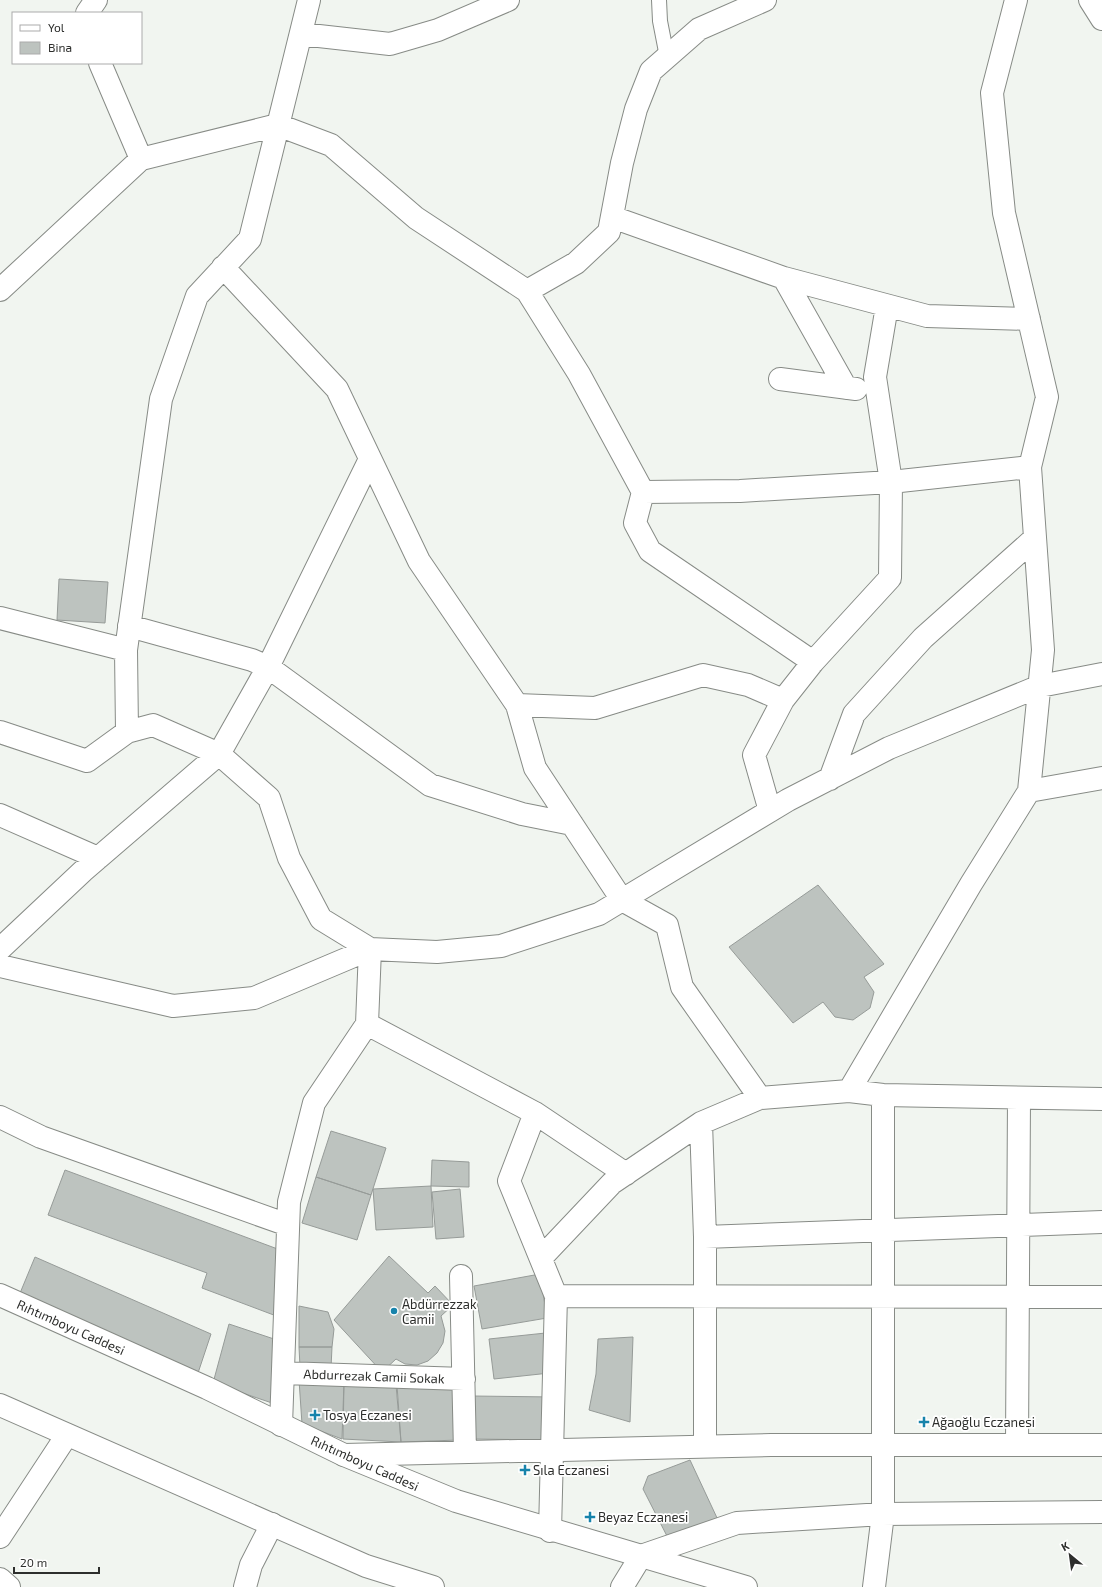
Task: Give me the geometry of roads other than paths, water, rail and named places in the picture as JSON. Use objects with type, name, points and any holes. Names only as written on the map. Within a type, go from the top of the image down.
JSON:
[{"type":"street","points":[[88,12],[96,0]]},
{"type":"street","points":[[127,732],[126,650],[161,399],[197,296],[250,239],[309,0]]},
{"type":"street","points":[[301,34],[390,44],[438,30],[508,0]]},
{"type":"street","points":[[527,291],[576,263],[609,232],[622,164],[636,110],[651,71],[699,29],[766,0]]},
{"type":"street","points":[[849,1091],[950,918],[1029,791],[1043,650],[1030,467],[1047,397],[1004,213],[992,93],[1016,0]]},
{"type":"street","points":[[1090,0],[1102,19]]},
{"type":"street","points":[[100,64],[141,159]]},
{"type":"street","points":[[0,290],[141,159],[278,125],[331,145],[416,218],[527,291],[579,374],[642,492],[635,523],[650,551],[813,662]]},
{"type":"street","points":[[612,217],[784,278],[927,316],[1029,319]]},
{"type":"street","points":[[223,267],[337,389],[419,560],[517,705],[535,768],[622,900],[667,925],[682,987],[760,1098]]},
{"type":"street","points":[[784,278],[846,388]]},
{"type":"street","points":[[770,811],[754,755],[783,700],[813,662],[890,578],[891,482],[875,377],[887,306]]},
{"type":"street","points":[[780,379],[877,392]]},
{"type":"street","points":[[0,949],[98,858],[219,754],[268,667],[370,459]]},
{"type":"street","points":[[642,492],[740,491],[891,482],[1030,467]]},
{"type":"street","points":[[830,779],[854,714],[923,638],[1035,538]]},
{"type":"street","points":[[0,618],[126,650]]},
{"type":"street","points":[[129,626],[252,660],[268,667],[430,785],[522,814],[572,824]]},
{"type":"street","points":[[0,966],[173,1006],[254,998],[370,949],[437,952],[501,946],[600,914],[770,811],[889,748],[1040,686],[1102,674]]},
{"type":"street","points":[[517,705],[595,708],[703,675],[748,685],[783,700]]},
{"type":"street","points":[[0,732],[87,761],[127,732],[153,725],[219,754],[269,798],[290,858],[321,919],[370,949]]},
{"type":"street","points":[[1029,791],[1102,778]]},
{"type":"street","points":[[0,815],[98,858]]},
{"type":"street","points":[[281,1426],[289,1202],[314,1103],[367,1024],[370,949]]},
{"type":"street","points":[[367,1024],[535,1113],[626,1174]]},
{"type":"street","points":[[541,1258],[612,1183],[701,1123],[760,1098],[849,1091],[883,1095],[1102,1099]]},
{"type":"street","points":[[874,1587],[883,1514],[883,1095]]},
{"type":"street","points":[[1017,1445],[1019,1098]]},
{"type":"street","points":[[535,1113],[509,1181],[556,1296],[550,1531]]},
{"type":"street","points":[[0,1117],[41,1137],[288,1225]]},
{"type":"street","points":[[701,1123],[705,1237],[705,1446]]},
{"type":"street","points":[[705,1237],[1102,1222]]},
{"type":"street","points":[[461,1276],[466,1452]]},
{"type":"street","name":"Rıhtımboyu Caddesi","points":[[0,1295],[206,1388],[281,1426],[344,1455],[456,1501],[550,1531],[746,1587]]},
{"type":"street","points":[[556,1296],[1102,1297]]},
{"type":"street","name":"Abdurrezak Camii Sokak","points":[[283,1372],[464,1380]]},
{"type":"street","points":[[0,1405],[366,1566],[433,1587]]},
{"type":"street","points":[[0,1537],[67,1435]]},
{"type":"street","points":[[344,1455],[705,1446],[1102,1445]]},
{"type":"street","points":[[622,1587],[641,1556],[737,1523],[883,1514],[1102,1512]]},
{"type":"street","points":[[245,1587],[251,1565],[272,1524]]},
{"type":"street","points":[[0,1579],[9,1587]]},
{"type":"lane","points":[[658,0],[660,21],[667,57]]},
{"type":"place","name":"Abdürrezzak Camii","points":[[394,1311]]},
{"type":"place","name":"Tosya Eczanesi","points":[[315,1415]]},
{"type":"place","name":"Ağaoğlu Eczanesi","points":[[924,1422]]},
{"type":"place","name":"Sıla Eczanesi","points":[[525,1470]]},
{"type":"place","name":"Beyaz Eczanesi","points":[[590,1517]]}]
